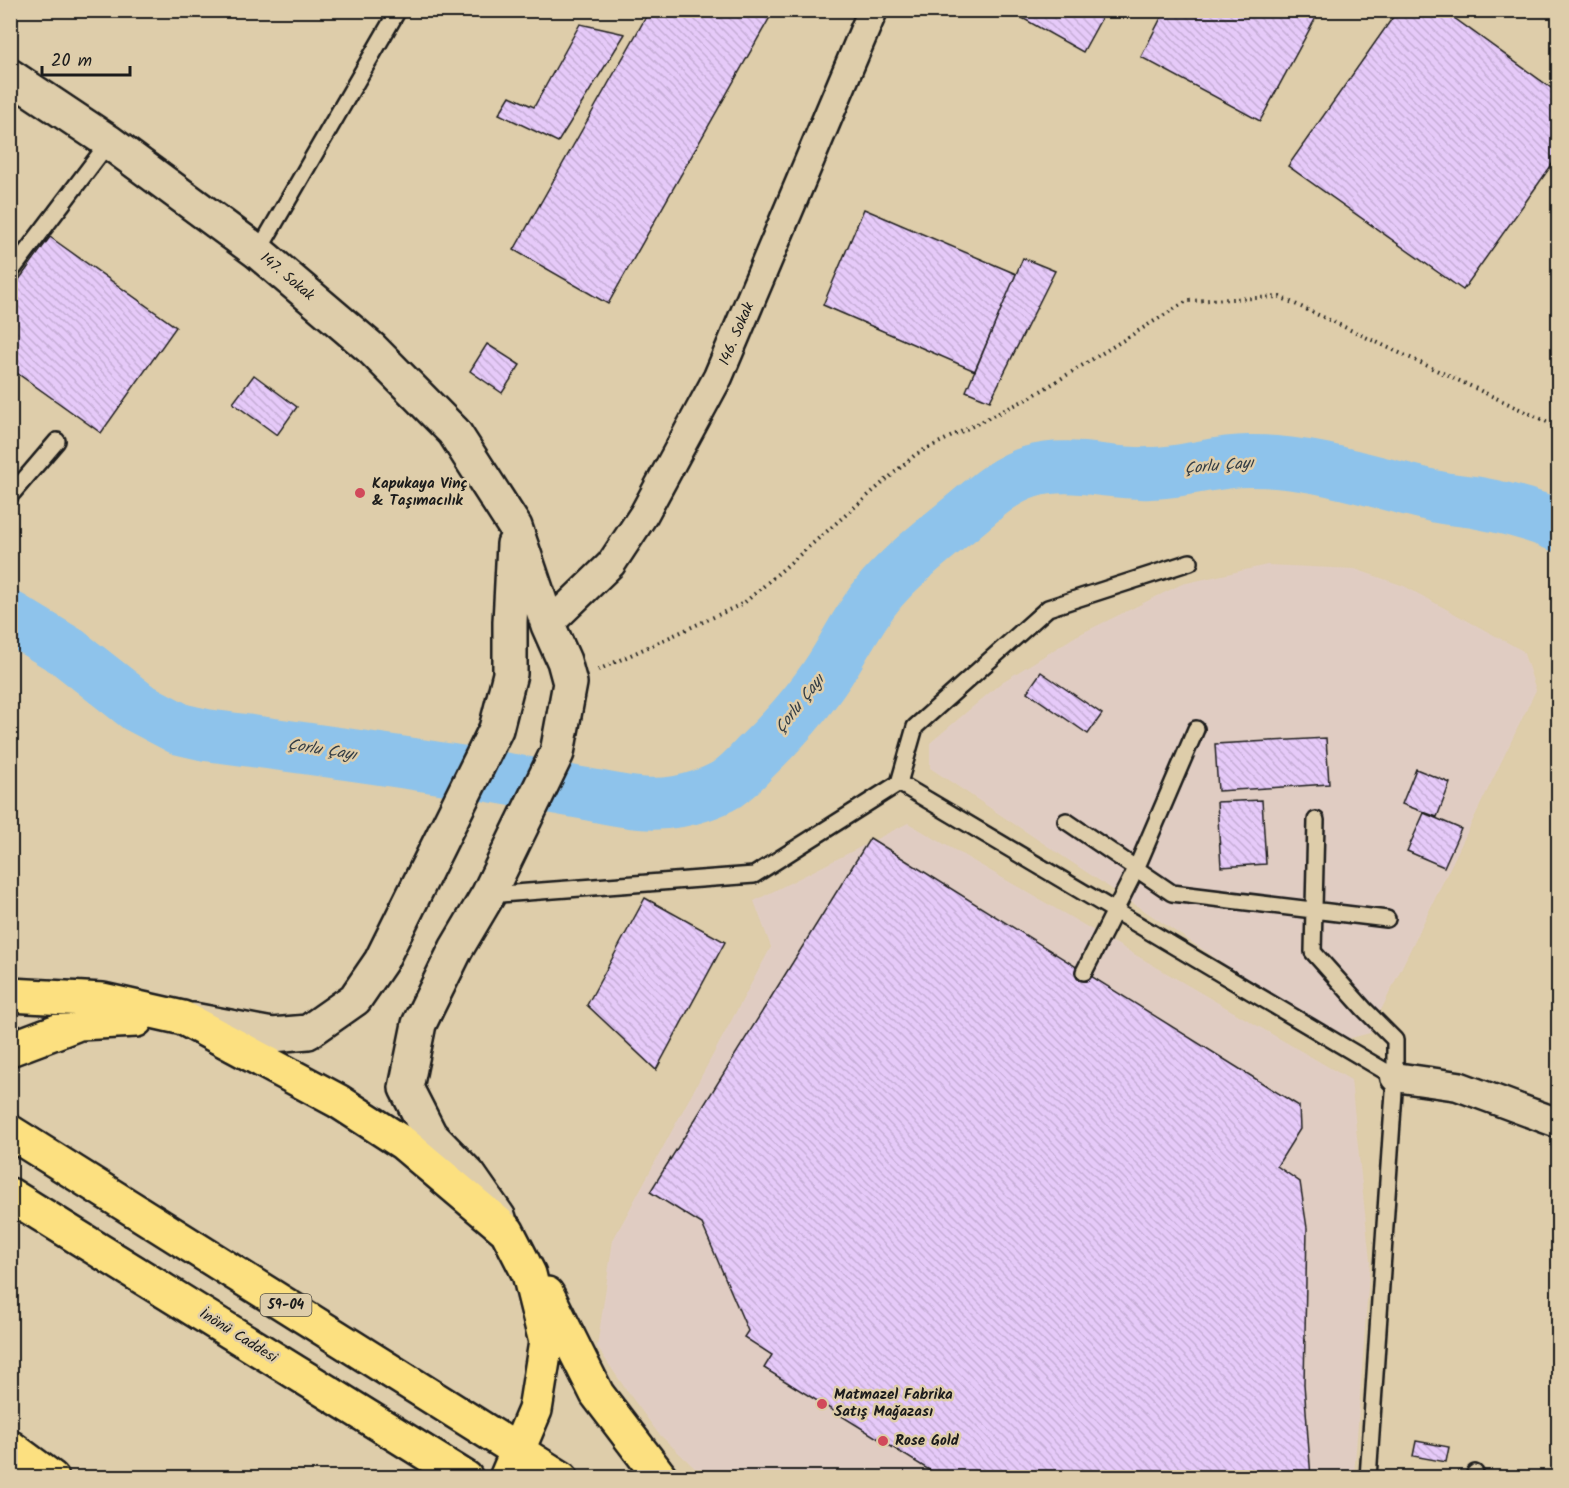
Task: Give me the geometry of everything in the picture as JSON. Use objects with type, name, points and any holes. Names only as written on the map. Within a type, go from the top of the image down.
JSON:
[{"type":"main road","points":[[10,995],[103,1000],[183,1018],[338,1101],[403,1143],[507,1231],[545,1289],[597,1394],[661,1478]]},
{"type":"main road","points":[[10,1049],[79,1023],[183,1018]]},
{"type":"main road","name":"59-04","points":[[10,1132],[512,1464],[561,1478]]},
{"type":"main road","name":"İnönü Caddesi","points":[[10,1195],[466,1478]]},
{"type":"main road","points":[[507,1231],[529,1274],[546,1342],[535,1410],[512,1464]]},
{"type":"main road","points":[[10,1447],[52,1478]]},
{"type":"street","name":"146. Sokak","points":[[548,625],[612,564],[644,514],[718,377],[873,10]]},
{"type":"street","name":"147. Sokak","points":[[10,76],[109,142],[258,252],[372,349],[454,432],[514,527],[570,683]]},
{"type":"street","points":[[183,1018],[272,1035],[308,1032],[355,999],[381,961],[496,729],[510,674],[514,527]]},
{"type":"street","points":[[507,1231],[469,1175],[430,1135],[406,1088],[419,1024],[456,949],[488,895],[557,753],[570,683]]},
{"type":"street","points":[[1395,1077],[1458,1086],[1558,1123]]},
{"type":"street","points":[[10,1447],[32,1478]]},
{"type":"lane","points":[[258,252],[398,10]]},
{"type":"lane","points":[[10,273],[109,142]]},
{"type":"lane","points":[[10,496],[57,441]]},
{"type":"lane","points":[[488,895],[754,875],[899,783],[915,727],[1048,608],[1190,562]]},
{"type":"lane","points":[[1084,972],[1136,868],[1196,729]]},
{"type":"lane","points":[[899,783],[1395,1077]]},
{"type":"lane","points":[[1316,820],[1313,952],[1395,1040],[1395,1077],[1368,1478]]},
{"type":"lane","points":[[1066,821],[1172,893],[1387,919]]},
{"type":"path","points":[[570,683],[744,603],[916,454],[1031,397],[1187,301],[1280,297],[1558,426]]},
{"type":"shaded area","points":[[1267,565],[1355,569],[1404,586],[1523,651],[1536,690],[1370,1033],[1340,1041],[930,768],[930,743],[1002,682],[1076,636],[1182,584]]},
{"type":"shaded area","points":[[908,823],[1351,1080],[1370,1261],[1354,1477],[704,1477],[658,1433],[627,1391],[597,1347],[613,1240],[771,947],[754,901]]},
{"type":"building","points":[[650,10],[774,10],[608,304],[514,250]]},
{"type":"building","points":[[1008,10],[1106,10],[1083,52]]},
{"type":"building","points":[[1165,10],[1320,10],[1260,121],[1141,57]]},
{"type":"building","points":[[1398,10],[1443,10],[1558,93],[1558,156],[1463,290],[1288,166]]},
{"type":"building","points":[[580,24],[625,34],[558,142],[499,114],[510,96],[534,107]]},
{"type":"building","points":[[864,209],[1016,274],[975,371],[823,305]]},
{"type":"building","points":[[50,237],[176,327],[101,433],[10,368],[10,292]]},
{"type":"building","points":[[1023,258],[1055,271],[990,401],[966,391]]},
{"type":"building","points":[[487,344],[520,365],[502,393],[470,371]]},
{"type":"building","points":[[254,375],[297,407],[277,435],[233,403]]},
{"type":"building","points":[[1041,672],[1102,714],[1088,734],[1027,692]]},
{"type":"building","points":[[1326,738],[1329,784],[1218,791],[1215,744]]},
{"type":"building","points":[[1416,769],[1450,783],[1437,817],[1402,804]]},
{"type":"building","points":[[1262,800],[1266,864],[1221,867],[1217,802]]},
{"type":"building","points":[[1424,813],[1461,829],[1444,867],[1407,851]]},
{"type":"building","points":[[870,838],[1299,1106],[1300,1129],[1277,1166],[1300,1182],[1307,1228],[1304,1384],[1311,1478],[942,1478],[764,1368],[772,1355],[744,1337],[748,1331],[702,1224],[650,1192]]},
{"type":"building","points":[[645,898],[725,942],[656,1070],[587,1005]]},
{"type":"building","points":[[1416,1441],[1449,1447],[1446,1462],[1413,1456]]},
{"type":"waterway","name":"Çorlu Çayı","points":[[10,617],[68,652],[138,707],[180,729],[206,735],[484,775],[654,804],[684,801],[700,796],[727,784],[738,775],[778,735],[810,698],[869,605],[891,579],[994,491],[1030,472],[1060,467],[1135,473],[1162,472],[1248,461],[1295,464],[1439,497],[1499,507],[1558,526]]},
{"type":"place","name":"Kapukaya Vinç & Taşımacılık","points":[[360,493]]},
{"type":"place","name":"Matmazel Fabrika Satış Mağazası","points":[[822,1404]]},
{"type":"place","name":"Rose Gold","points":[[883,1441]]}]
